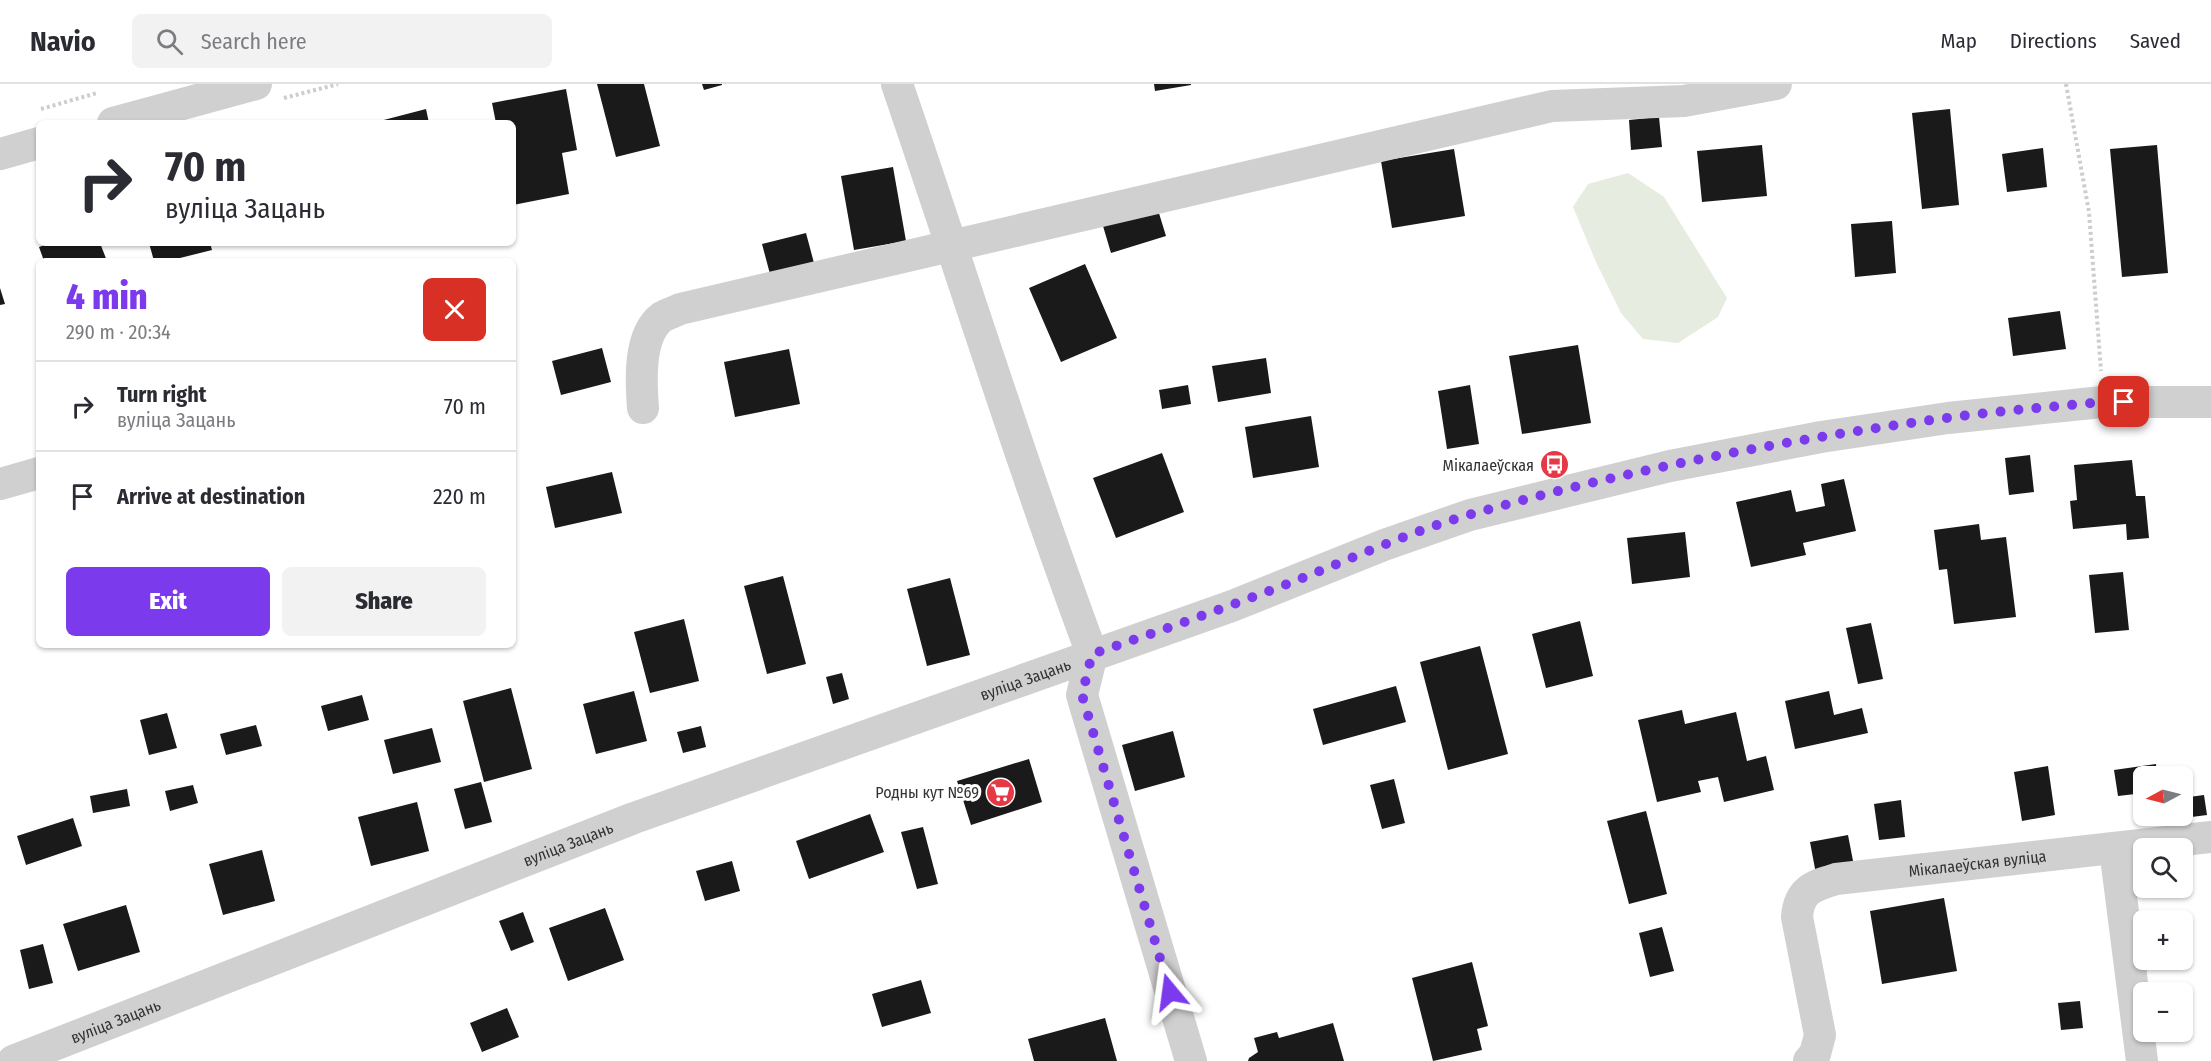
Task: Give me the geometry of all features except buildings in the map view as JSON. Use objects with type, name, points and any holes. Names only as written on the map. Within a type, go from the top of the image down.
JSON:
[{"type":"street","points":[[124,120],[256,84]]},
{"type":"street","points":[[897,84],[1045,527],[1092,654],[1082,695],[1191,1061]]},
{"type":"street","points":[[643,408],[641,381],[645,346],[651,331],[662,318],[680,309],[1552,106],[1684,101],[1776,84]]},
{"type":"street","points":[[0,154],[36,144]]},
{"type":"street","name":"вуліца Зацань","points":[[13,1061],[634,818],[1232,606],[1384,545],[1470,515],[1560,491],[1670,466],[1821,437],[1948,418],[2103,402],[2211,402]]},
{"type":"street","points":[[0,484],[36,474]]},
{"type":"street","name":"Мікалаеўская вуліца","points":[[1809,1061],[1815,1054],[1820,1035],[1797,917],[1801,899],[1806,891],[1814,886],[1836,879],[2211,837]]},
{"type":"street","points":[[2115,849],[2142,1061]]},
{"type":"path","points":[[2066,84],[2089,212],[2103,402]]},
{"type":"path","points":[[32,111],[108,90]]},
{"type":"shaded area","points":[[1628,173],[1664,197],[1727,298],[1718,317],[1678,343],[1643,339],[1621,313],[1573,207],[1588,184]]},
{"type":"place","name":"Мікалаеўская","points":[[1555,465]]},
{"type":"place","name":"Родны кут №69","points":[[1000,792]]},
{"type":"route","points":[[1170,992],[1082,695],[1092,654],[1232,606],[1384,545],[1470,515],[1560,491],[1670,466],[1821,437],[1948,418],[2103,402],[2124,402]]}]
